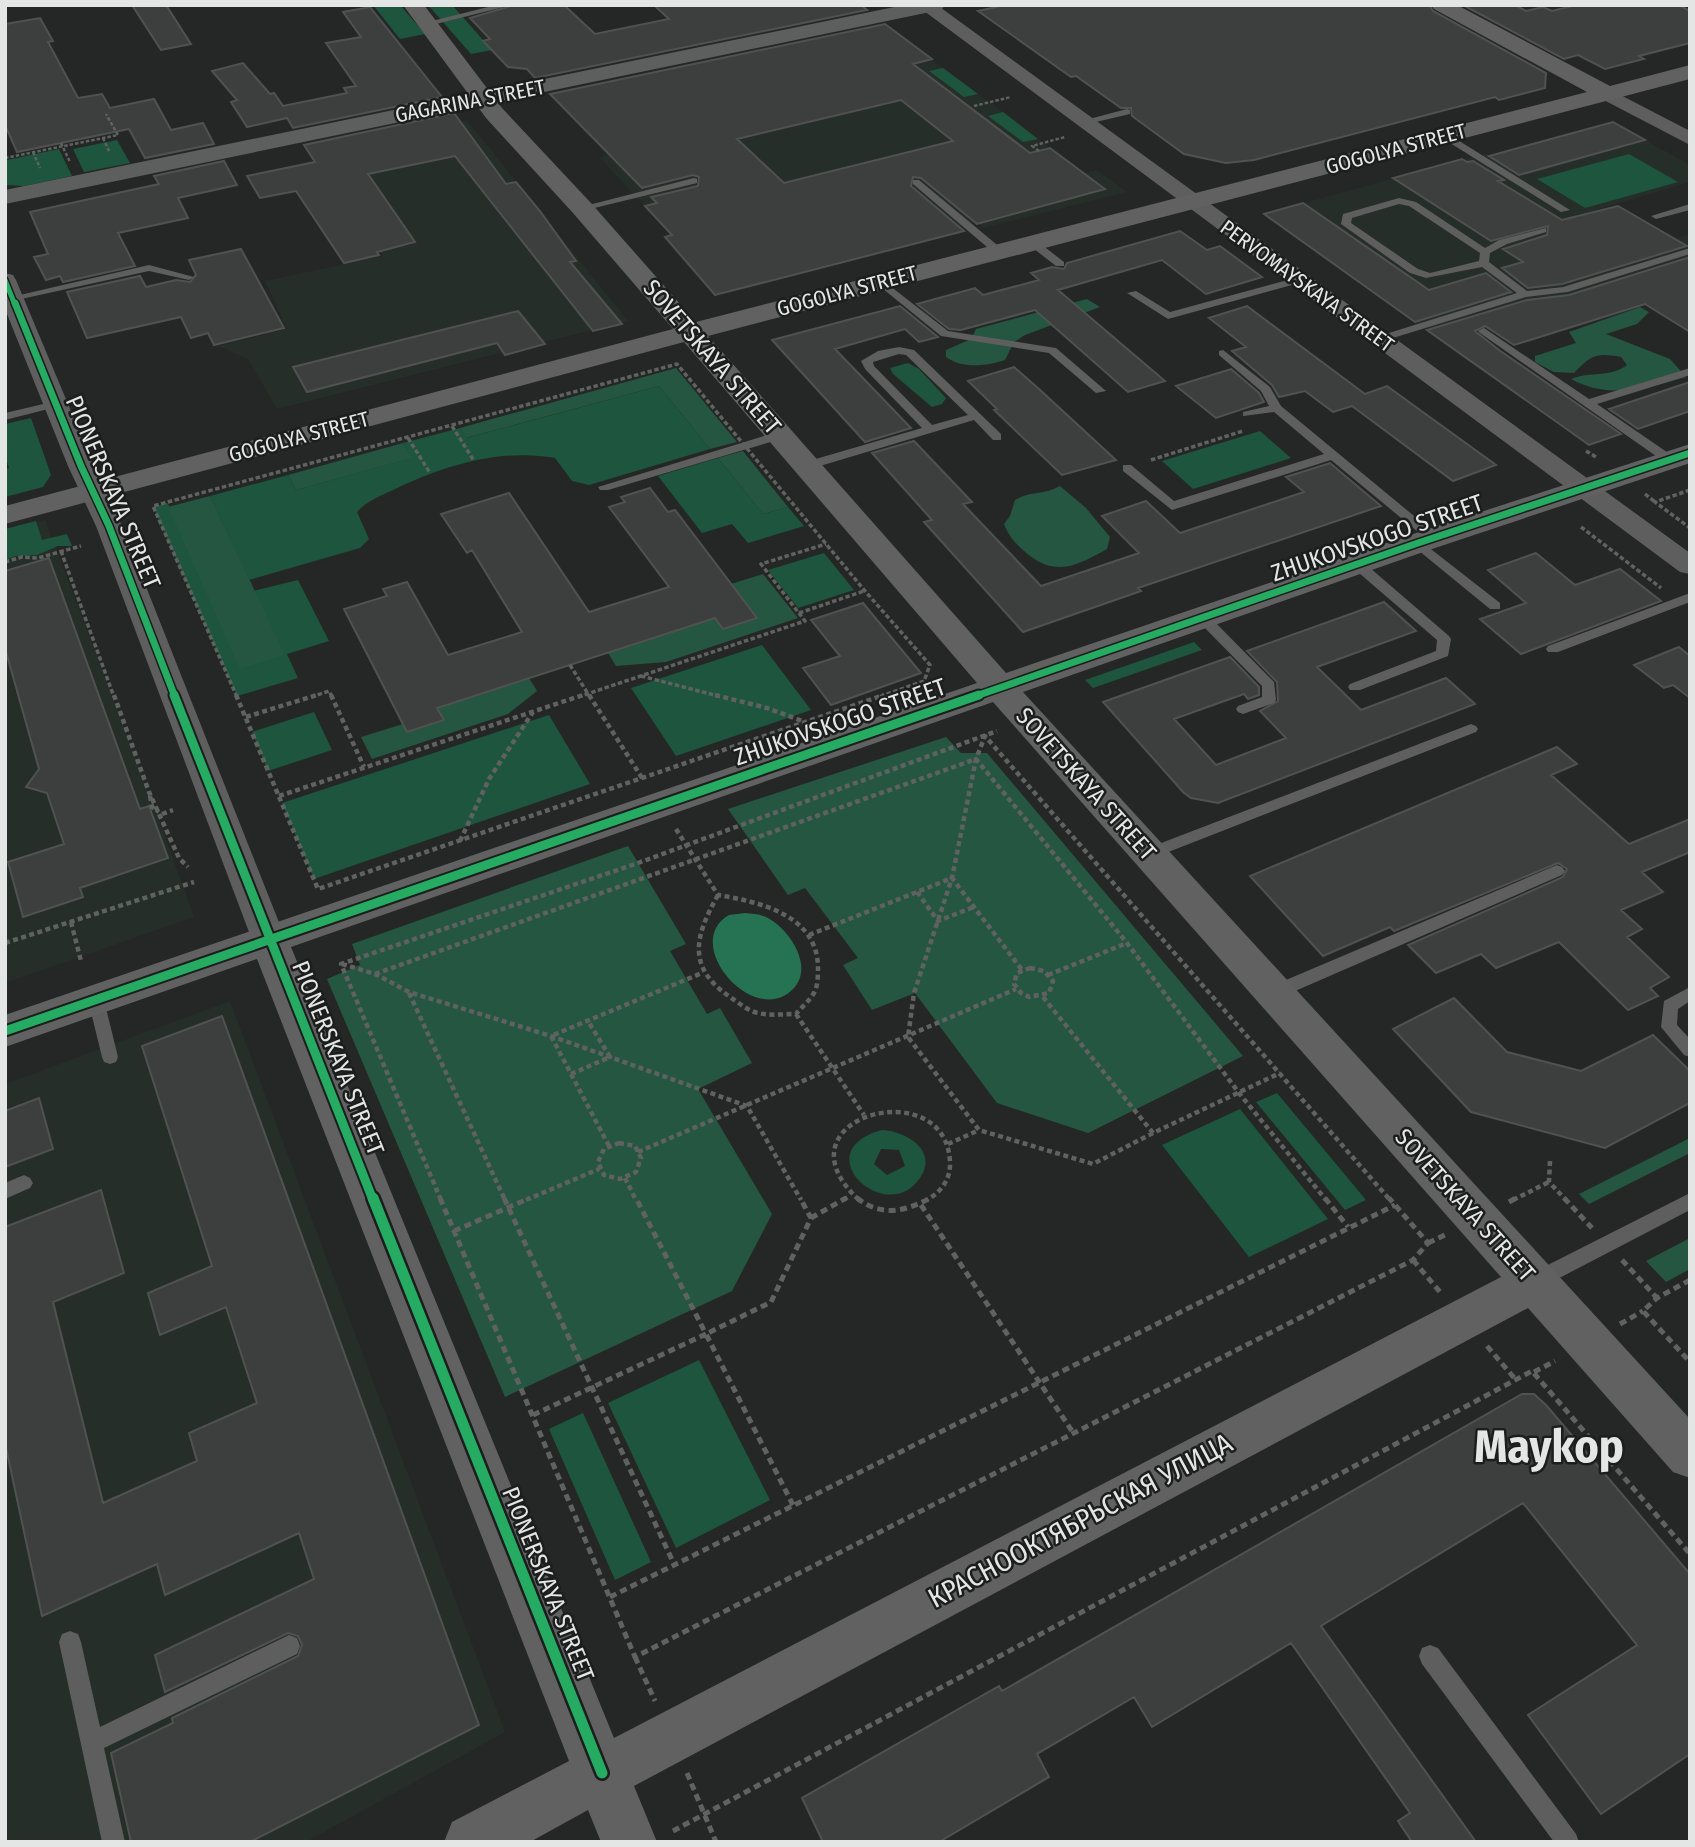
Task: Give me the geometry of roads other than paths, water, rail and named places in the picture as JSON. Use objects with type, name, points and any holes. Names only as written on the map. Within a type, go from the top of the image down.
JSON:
[{"type":"main road","name":"SOVETSKAYA STREET","points":[[413,5],[482,98],[582,208],[999,687],[1690,1455]]},
{"type":"main road","points":[[1441,5],[1607,94]]},
{"type":"main road","name":"GAGARINA STREET","points":[[5,197],[929,6]]},
{"type":"main road","name":"GOGOLYA STREET","points":[[5,515],[689,332],[1690,72]]},
{"type":"main road","name":"ZHUKOVSKOGO STREET","points":[[5,1031],[1426,540],[1680,457]]},
{"type":"main road","name":"PIONERSKAYA STREET","points":[[269,940],[602,1773],[651,1836]]},
{"type":"main road","name":"КРАСНООКТЯБРЬСКАЯ УЛИЦА","points":[[472,1842],[1534,1282]]},
{"type":"street","name":"PERVOMAYSKAYA STREET","points":[[929,6],[1083,122],[1688,563]]},
{"type":"street","points":[[1607,94],[1690,139]]},
{"type":"street","name":"PIONERSKAYA STREET","points":[[9,289],[114,539],[269,940]]},
{"type":"lane","points":[[428,23],[508,5]]},
{"type":"lane","points":[[1083,122],[1127,112]]},
{"type":"lane","points":[[1445,136],[1565,210]]},
{"type":"lane","points":[[582,208],[694,181]]},
{"type":"lane","points":[[916,182],[998,251]]},
{"type":"lane","points":[[1525,294],[1484,257],[1412,204],[1399,201],[1348,216],[1346,224],[1414,271],[1430,276],[1484,257],[1503,242],[1542,230]]},
{"type":"lane","points":[[1656,216],[1690,206]]},
{"type":"lane","points":[[1033,243],[1060,264]]},
{"type":"lane","points":[[1380,339],[1525,294],[1564,290],[1690,251]]},
{"type":"lane","points":[[9,289],[149,268],[189,277]]},
{"type":"lane","points":[[1132,293],[1168,316],[1299,280]]},
{"type":"lane","points":[[881,282],[945,334],[1052,350],[1100,391]]},
{"type":"lane","points":[[1484,331],[1587,403],[1680,457]]},
{"type":"lane","points":[[930,430],[869,367],[867,363],[870,359],[899,350],[910,352],[997,437]]},
{"type":"lane","points":[[1223,352],[1266,389],[1276,408],[1333,455],[1495,606]]},
{"type":"lane","points":[[1587,403],[1690,371]]},
{"type":"lane","points":[[5,417],[56,404]]},
{"type":"lane","points":[[1247,414],[1276,408]]},
{"type":"lane","points":[[806,466],[976,416]]},
{"type":"lane","points":[[604,487],[780,436]]},
{"type":"lane","points":[[1127,468],[1172,506],[1333,455]]},
{"type":"lane","points":[[1355,687],[1443,653],[1444,639],[1357,564]]},
{"type":"lane","points":[[1553,649],[1684,599]]},
{"type":"lane","points":[[1203,618],[1269,685],[1269,700],[1243,709]]},
{"type":"lane","points":[[1148,854],[1471,729]]},
{"type":"lane","points":[[1273,992],[1557,871]]},
{"type":"lane","points":[[1690,993],[1670,1006],[1669,1027],[1690,1050]]},
{"type":"lane","points":[[96,1000],[110,1057]]},
{"type":"lane","points":[[5,1191],[24,1183]]},
{"type":"lane","name":"КРАСНООКТЯБРЬСКАЯ УЛИЦА","points":[[1534,1282],[1690,1201]]},
{"type":"lane","points":[[71,1642],[114,1842]]},
{"type":"lane","points":[[93,1742],[289,1646]]},
{"type":"lane","points":[[1430,1656],[1568,1842]]},
{"type":"district","name":"Maykop","points":[[1549,1446]]}]
